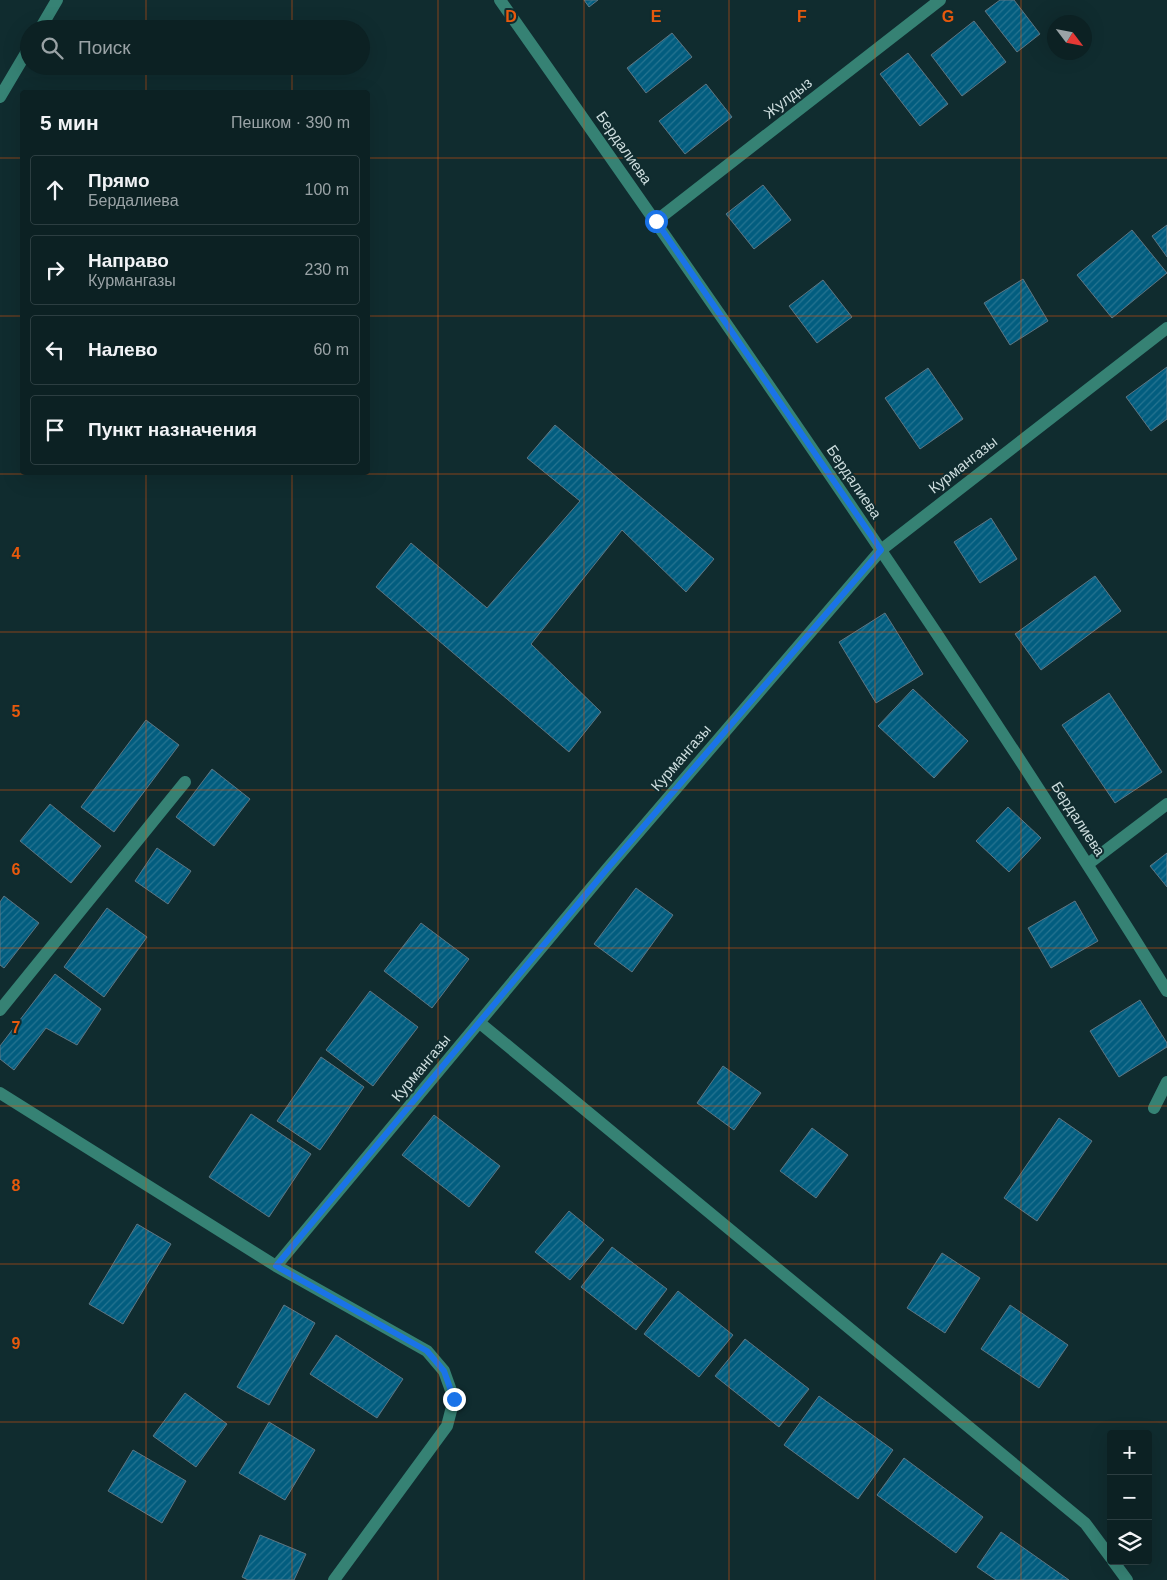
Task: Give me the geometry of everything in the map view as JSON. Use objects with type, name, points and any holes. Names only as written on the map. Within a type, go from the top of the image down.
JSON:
[{"type":"street","points":[[45,20],[57,0]]},
{"type":"street","name":"Бердалиева","points":[[500,0],[656,221],[881,550],[1088,864],[1167,991]]},
{"type":"street","name":"Жулдыз","points":[[656,221],[940,0]]},
{"type":"street","points":[[0,96],[20,63]]},
{"type":"street","name":"Курмангазы","points":[[276,1266],[480,1024],[607,869],[881,550],[1167,328]]},
{"type":"street","points":[[0,1010],[185,782]]},
{"type":"street","points":[[1088,864],[1167,804]]},
{"type":"street","points":[[480,1024],[1085,1523],[1107,1553]]},
{"type":"street","points":[[1154,1108],[1167,1082]]},
{"type":"street","points":[[0,1094],[276,1266],[427,1351],[444,1371],[454,1399],[447,1426],[334,1580]]},
{"type":"street","points":[[1116,1565],[1127,1580]]},
{"type":"building","points":[[584,0],[598,0],[589,7]]},
{"type":"building","points":[[1000,0],[1014,0],[1040,34],[1017,52],[985,11]]},
{"type":"building","points":[[974,21],[1006,62],[962,96],[931,55]]},
{"type":"building","points":[[672,33],[692,57],[646,93],[627,68]]},
{"type":"building","points":[[908,53],[948,104],[920,126],[880,74]]},
{"type":"building","points":[[706,84],[732,117],[685,154],[659,121]]},
{"type":"building","points":[[763,185],[791,220],[754,249],[726,214]]},
{"type":"building","points":[[1167,225],[1167,257],[1152,236]]},
{"type":"building","points":[[1132,230],[1167,273],[1112,318],[1077,275]]},
{"type":"building","points":[[1023,279],[1048,321],[1010,345],[984,303]]},
{"type":"building","points":[[823,280],[852,317],[817,343],[789,306]]},
{"type":"building","points":[[1167,367],[1167,419],[1151,431],[1126,397]]},
{"type":"building","points":[[928,368],[963,419],[920,449],[885,398]]},
{"type":"building","points":[[555,425],[714,559],[686,592],[622,530],[531,644],[601,712],[569,752],[376,587],[411,543],[487,608],[580,501],[527,458]]},
{"type":"building","points":[[991,518],[1017,559],[980,583],[954,542]]},
{"type":"building","points":[[1095,576],[1121,611],[1041,670],[1015,634]]},
{"type":"building","points":[[885,613],[923,674],[876,703],[839,642]]},
{"type":"building","points":[[913,689],[968,741],[934,778],[878,726]]},
{"type":"building","points":[[1109,693],[1162,772],[1115,803],[1062,725]]},
{"type":"building","points":[[146,720],[179,745],[114,832],[81,807]]},
{"type":"building","points":[[212,769],[250,799],[214,846],[176,817]]},
{"type":"building","points":[[50,804],[101,846],[71,883],[20,841]]},
{"type":"building","points":[[1008,807],[1041,838],[1009,872],[976,841]]},
{"type":"building","points":[[157,848],[191,871],[168,904],[135,881]]},
{"type":"building","points":[[1167,853],[1167,887],[1150,866]]},
{"type":"building","points":[[636,888],[673,915],[632,972],[594,944]]},
{"type":"building","points":[[4,896],[39,923],[4,968],[0,965],[0,902]]},
{"type":"building","points":[[1075,901],[1098,941],[1051,968],[1028,928]]},
{"type":"building","points":[[107,908],[147,937],[104,997],[64,967]]},
{"type":"building","points":[[421,923],[469,959],[432,1008],[384,971]]},
{"type":"building","points":[[55,974],[101,1009],[77,1045],[46,1028],[14,1070],[0,1059],[0,1046]]},
{"type":"building","points":[[370,991],[418,1027],[373,1086],[326,1050]]},
{"type":"building","points":[[1140,1000],[1167,1043],[1167,1047],[1119,1077],[1090,1031]]},
{"type":"building","points":[[321,1057],[364,1087],[320,1150],[277,1121]]},
{"type":"building","points":[[723,1066],[761,1093],[734,1130],[697,1103]]},
{"type":"building","points":[[251,1114],[311,1154],[269,1217],[209,1177]]},
{"type":"building","points":[[434,1115],[500,1166],[469,1207],[402,1155]]},
{"type":"building","points":[[1059,1118],[1092,1141],[1037,1221],[1004,1198]]},
{"type":"building","points":[[812,1128],[848,1155],[816,1198],[780,1171]]},
{"type":"building","points":[[569,1211],[604,1240],[570,1280],[535,1252]]},
{"type":"building","points":[[137,1224],[171,1244],[123,1324],[89,1304]]},
{"type":"building","points":[[612,1247],[667,1289],[636,1330],[581,1287]]},
{"type":"building","points":[[942,1253],[980,1278],[945,1333],[907,1308]]},
{"type":"building","points":[[678,1291],[733,1335],[699,1377],[644,1334]]},
{"type":"building","points":[[284,1305],[315,1323],[269,1405],[237,1387]]},
{"type":"building","points":[[1010,1305],[1068,1345],[1039,1388],[981,1349]]},
{"type":"building","points":[[336,1335],[403,1379],[377,1418],[310,1374]]},
{"type":"building","points":[[745,1339],[809,1389],[779,1427],[715,1376]]},
{"type":"building","points":[[185,1393],[227,1424],[196,1467],[153,1436]]},
{"type":"building","points":[[819,1396],[893,1450],[858,1499],[784,1445]]},
{"type":"building","points":[[269,1422],[315,1450],[285,1500],[239,1473]]},
{"type":"building","points":[[133,1450],[186,1481],[162,1523],[108,1491]]},
{"type":"building","points":[[904,1458],[983,1517],[956,1553],[877,1495]]},
{"type":"building","points":[[1001,1532],[1069,1580],[996,1580],[977,1567]]},
{"type":"building","points":[[260,1535],[306,1554],[294,1580],[248,1580],[242,1577]]},
{"type":"route","points":[[454,1399],[444,1371],[427,1351],[276,1266],[480,1024],[607,869],[881,550],[656,221]]}]
